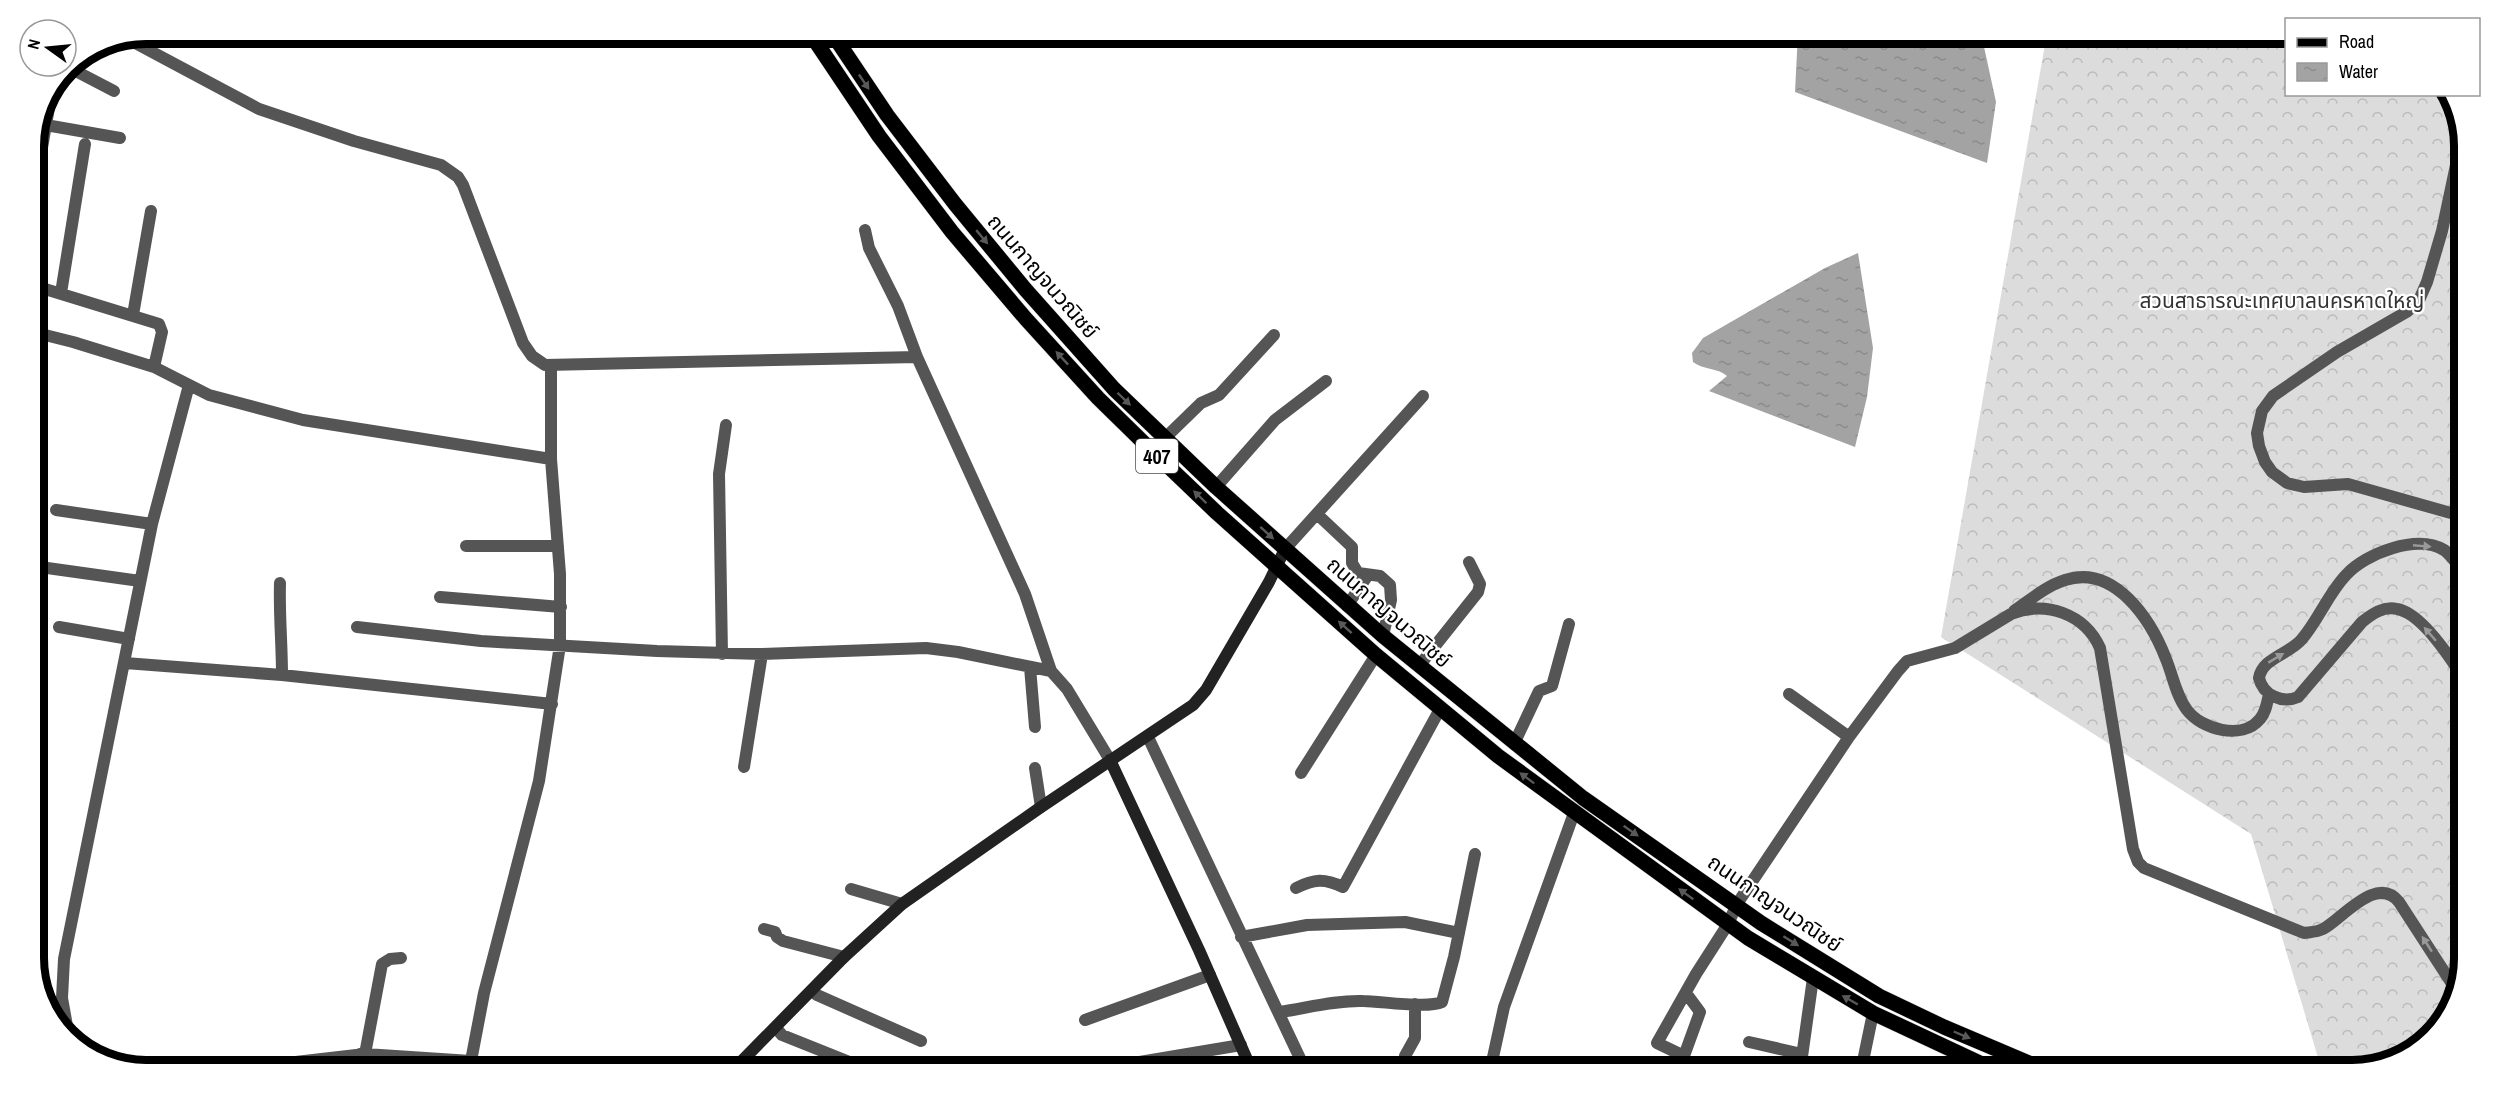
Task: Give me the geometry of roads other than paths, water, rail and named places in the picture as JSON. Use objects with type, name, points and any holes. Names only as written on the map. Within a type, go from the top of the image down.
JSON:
[{"type":"main road","name":"ถนนกาญจนวณิชย์","points":[[817,44],[879,136],[952,232],[1026,319],[1098,398],[1147,446],[1376,655],[1440,710],[1574,813],[1728,924],[1873,1013],[1966,1060]]},
{"type":"main road","name":"ถนนกาญจนวณิชย์","points":[[839,44],[887,115],[962,213],[1114,389],[1216,487],[1347,606],[1583,798],[1761,922],[1879,996],[1944,1028],[2021,1060]]},
{"type":"street","points":[[138,44],[259,109],[354,141],[432,162],[450,171],[463,185],[524,343],[538,362],[551,366],[918,357]]},
{"type":"street","points":[[78,72],[114,91]]},
{"type":"street","points":[[46,126],[120,138]]},
{"type":"street","points":[[61,293],[86,144]]},
{"type":"street","points":[[2454,174],[2442,231],[2427,282],[2420,297],[2408,311],[2337,352],[2273,396],[2262,411],[2257,433],[2265,462],[2272,472],[2288,483],[2304,487],[2348,484],[2454,514]]},
{"type":"street","points":[[133,315],[152,211]]},
{"type":"street","points":[[865,230],[869,248],[898,306],[918,357],[1025,594],[1051,671],[1067,689],[1110,760],[1247,1060]]},
{"type":"street","points":[[45,289],[133,315],[161,326],[154,367]]},
{"type":"street","points":[[44,335],[154,367],[218,398],[303,420],[550,459]]},
{"type":"street","points":[[1165,438],[1201,403],[1219,395],[1274,335]]},
{"type":"street","points":[[327,1060],[362,1054],[471,1060],[492,962],[539,781],[560,645],[558,546],[550,459],[551,366]]},
{"type":"street","points":[[1216,487],[1275,420],[1326,381]]},
{"type":"street","points":[[64,1020],[64,959],[152,524],[189,385]]},
{"type":"street","points":[[743,1060],[844,957],[902,904],[1110,760],[1188,710],[1202,695],[1285,549],[1423,396]]},
{"type":"street","points":[[722,654],[719,474],[726,425]]},
{"type":"street","points":[[56,510],[152,524]]},
{"type":"street","points":[[1318,515],[1352,547],[1354,569],[1360,574],[1383,578],[1391,589],[1391,600],[1383,636]]},
{"type":"street","points":[[2454,560],[2444,550],[2416,544],[2382,552],[2352,568],[2338,584],[2300,641],[2263,667],[2259,682],[2269,694],[2283,700],[2292,700],[2301,695],[2362,622],[2374,613],[2389,608],[2398,609],[2414,617],[2454,665]]},
{"type":"street","points":[[466,546],[558,546]]},
{"type":"street","points":[[1419,666],[1478,592],[1480,584],[1469,562]]},
{"type":"street","points":[[44,568],[140,581]]},
{"type":"street","points":[[1347,606],[1368,575]]},
{"type":"street","points":[[1686,993],[1700,1012],[1684,1056],[1656,1043],[1696,974],[1728,924],[1737,904],[1849,737],[1898,671],[1907,661],[1955,648],[2047,589],[2065,580],[2081,577],[2112,584],[2142,614],[2166,658],[2184,706],[2196,719],[2210,727],[2225,730],[2247,728],[2260,720],[2269,694]]},
{"type":"street","points":[[280,584],[279,621],[282,637],[282,675]]},
{"type":"street","points":[[440,597],[561,607]]},
{"type":"street","points":[[2011,614],[2027,610],[2062,612],[2075,617],[2096,638],[2100,648],[2133,849],[2138,862],[2144,868],[2304,933],[2324,928],[2366,897],[2382,893],[2394,896],[2452,983]]},
{"type":"street","points":[[1514,744],[1539,691],[1552,686],[1569,624]]},
{"type":"street","points":[[59,627],[129,639]]},
{"type":"street","points":[[357,627],[481,641],[722,654],[926,648],[1051,671]]},
{"type":"street","points":[[744,767],[762,654]]},
{"type":"street","points":[[1301,773],[1376,655]]},
{"type":"street","points":[[125,663],[282,675],[552,704]]},
{"type":"street","points":[[1030,667],[1035,727]]},
{"type":"street","points":[[1789,694],[1849,737]]},
{"type":"street","points":[[1296,888],[1311,880],[1328,879],[1343,887],[1440,710]]},
{"type":"street","points":[[1148,737],[1301,1060]]},
{"type":"street","points":[[1035,768],[1041,807]]},
{"type":"street","points":[[1493,1060],[1506,1001],[1574,813]]},
{"type":"street","points":[[1280,1012],[1358,1001],[1389,1005],[1434,1005],[1443,1001],[1475,854]]},
{"type":"street","points":[[851,889],[902,904]]},
{"type":"street","points":[[1241,937],[1307,925],[1405,922],[1459,933]]},
{"type":"street","points":[[764,929],[775,932],[777,938],[783,941],[844,957]]},
{"type":"street","points":[[361,1060],[382,964],[390,959],[401,958]]},
{"type":"street","points":[[1085,1020],[1210,975]]},
{"type":"street","points":[[1801,1060],[1813,978]]},
{"type":"street","points":[[812,991],[921,1041]]},
{"type":"street","points":[[1404,1060],[1415,1038],[1415,1004]]},
{"type":"street","points":[[1863,1060],[1873,1013]]},
{"type":"street","points":[[776,1028],[782,1035],[844,1060]]},
{"type":"street","points":[[1749,1042],[1802,1054]]},
{"type":"street","points":[[1152,1060],[1241,1045]]},
{"type":"water","points":[[1797,44],[1983,44],[1996,102],[1987,163],[1795,92]]},
{"type":"water","points":[[1858,253],[1873,348],[1867,397],[1855,447],[1709,391],[1727,376],[1693,362],[1692,353],[1703,338],[1825,268]]},
{"type":"park label","name":"สวนสาธารณะเทศบาลนครหาดใหญ่","points":[[2282,300]]}]
